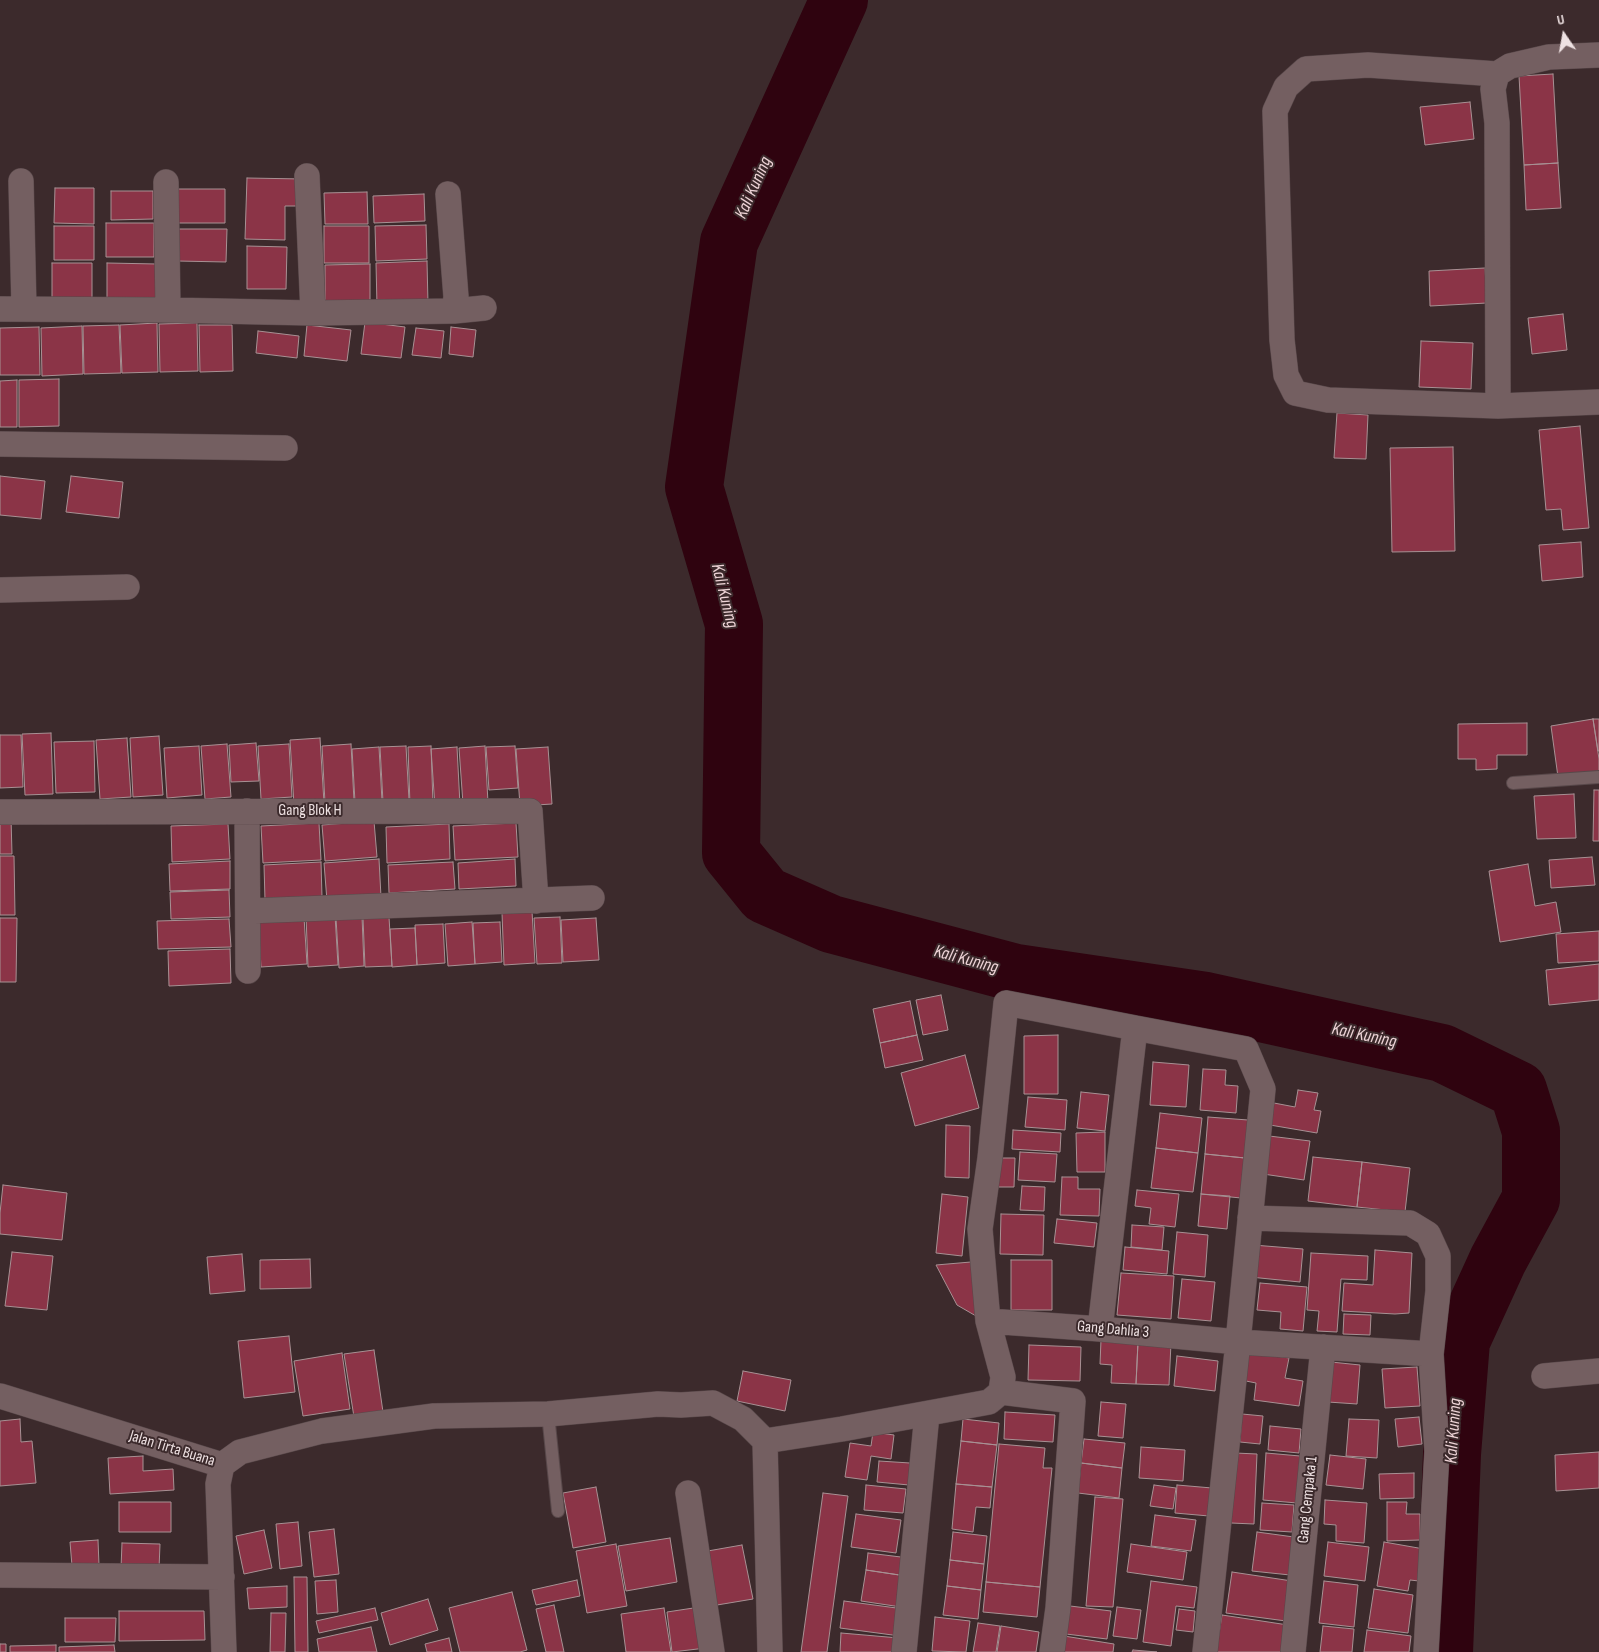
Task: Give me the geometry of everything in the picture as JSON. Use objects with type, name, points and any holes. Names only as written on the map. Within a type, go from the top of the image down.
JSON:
[{"type":"street","points":[[1599,55],[1549,57],[1510,66],[1497,74],[1368,65],[1306,69],[1286,87],[1275,111],[1282,340],[1286,375],[1295,393],[1328,400],[1498,406],[1599,402]]},
{"type":"street","points":[[1497,74],[1493,88],[1496,123],[1498,406]]},
{"type":"street","points":[[307,176],[313,313]]},
{"type":"street","points":[[21,181],[12,309],[313,313],[454,311],[484,308]]},
{"type":"street","points":[[166,182],[168,310]]},
{"type":"street","points":[[448,194],[456,297],[454,311]]},
{"type":"street","points":[[0,444],[285,448]]},
{"type":"street","points":[[0,590],[128,587]]},
{"type":"street","points":[[247,810],[248,971]]},
{"type":"street","name":"Gang Blok H","points":[[0,812],[247,810],[530,811],[536,901]]},
{"type":"street","points":[[248,911],[592,898]]},
{"type":"street","points":[[765,1441],[989,1402],[1001,1392],[1003,1377],[988,1321],[980,1229],[990,1158],[1006,1003],[1246,1049],[1262,1089],[1238,1342],[1205,1652]]},
{"type":"street","points":[[1100,1329],[1135,1028]]},
{"type":"street","points":[[1250,1218],[1410,1223],[1428,1234],[1438,1256],[1438,1291],[1431,1354],[1438,1451],[1426,1652]]},
{"type":"street","name":"Gang Dahlia 3","points":[[988,1321],[1238,1342],[1431,1354]]},
{"type":"street","name":"Gang Cempaka 1","points":[[1293,1652],[1323,1347]]},
{"type":"street","points":[[1544,1376],[1599,1371]]},
{"type":"street","points":[[1001,1392],[1073,1400],[1058,1608],[1052,1652]]},
{"type":"street","name":"Jalan Tirta Buana","points":[[0,1396],[222,1465],[218,1484],[224,1652]]},
{"type":"street","points":[[222,1465],[240,1452],[322,1431],[434,1416],[548,1414],[658,1404],[713,1403],[743,1418],[765,1441],[770,1652]]},
{"type":"street","points":[[904,1652],[927,1414]]},
{"type":"street","points":[[688,1493],[712,1652]]},
{"type":"street","points":[[0,1575],[222,1577]]},
{"type":"lane","points":[[1513,783],[1599,777]]},
{"type":"lane","points":[[548,1414],[558,1511]]},
{"type":"building","points":[[1553,74],[1558,163],[1524,165],[1519,76]]},
{"type":"building","points":[[1470,102],[1474,139],[1425,145],[1420,107]]},
{"type":"building","points":[[1558,163],[1561,208],[1526,210],[1524,165]]},
{"type":"building","points":[[247,178],[303,179],[302,206],[285,206],[285,240],[245,239]]},
{"type":"building","points":[[55,188],[94,188],[94,224],[54,223]]},
{"type":"building","points":[[177,189],[225,189],[225,223],[176,223]]},
{"type":"building","points":[[111,191],[153,191],[153,219],[111,220]]},
{"type":"building","points":[[367,192],[368,224],[325,224],[324,193]]},
{"type":"building","points":[[424,194],[425,221],[374,223],[373,196]]},
{"type":"building","points":[[106,223],[154,223],[154,257],[106,257]]},
{"type":"building","points":[[426,225],[427,259],[376,261],[375,226]]},
{"type":"building","points":[[54,226],[94,226],[94,260],[54,260]]},
{"type":"building","points":[[324,226],[369,226],[369,263],[324,263]]},
{"type":"building","points":[[177,229],[227,229],[226,262],[177,261]]},
{"type":"building","points":[[247,246],[287,247],[286,289],[247,289]]},
{"type":"building","points":[[427,261],[428,304],[377,306],[376,263]]},
{"type":"building","points":[[52,263],[92,263],[92,304],[52,304]]},
{"type":"building","points":[[107,263],[157,264],[157,299],[107,299]]},
{"type":"building","points":[[370,264],[370,309],[325,309],[325,265]]},
{"type":"building","points":[[1485,268],[1487,303],[1430,306],[1429,271]]},
{"type":"building","points":[[1563,314],[1567,350],[1532,354],[1528,318]]},
{"type":"building","points":[[365,322],[405,327],[401,358],[361,354]]},
{"type":"building","points":[[157,323],[158,372],[122,373],[120,325]]},
{"type":"building","points":[[197,323],[198,371],[160,372],[159,324]]},
{"type":"building","points":[[119,325],[121,373],[84,374],[83,326]]},
{"type":"building","points":[[199,325],[232,325],[233,371],[200,372]]},
{"type":"building","points":[[307,325],[351,330],[347,361],[304,356]]},
{"type":"building","points":[[82,326],[83,374],[42,376],[41,328]]},
{"type":"building","points":[[39,327],[40,375],[0,375],[0,328]]},
{"type":"building","points":[[451,327],[476,330],[473,357],[449,354]]},
{"type":"building","points":[[416,328],[444,331],[441,358],[412,355]]},
{"type":"building","points":[[258,331],[299,336],[297,358],[256,353]]},
{"type":"building","points":[[1421,341],[1473,343],[1471,389],[1419,387]]},
{"type":"building","points":[[59,379],[59,426],[19,427],[19,380]]},
{"type":"building","points":[[17,380],[17,427],[0,427],[0,381]]},
{"type":"building","points":[[1337,413],[1368,415],[1366,459],[1334,458]]},
{"type":"building","points":[[1580,426],[1589,528],[1563,530],[1561,509],[1546,510],[1539,430]]},
{"type":"building","points":[[1453,447],[1455,551],[1392,552],[1390,448]]},
{"type":"building","points":[[0,476],[45,481],[41,519],[0,515]]},
{"type":"building","points":[[71,476],[123,482],[119,518],[66,512]]},
{"type":"building","points":[[1581,542],[1583,577],[1542,581],[1539,545]]},
{"type":"building","points":[[1593,719],[1599,719],[1599,751],[1598,751]]},
{"type":"building","points":[[1593,719],[1599,771],[1558,777],[1551,726]]},
{"type":"building","points":[[1527,723],[1527,755],[1497,755],[1497,769],[1476,770],[1476,759],[1458,759],[1458,724]]},
{"type":"building","points":[[51,733],[53,794],[25,795],[22,734]]},
{"type":"building","points":[[0,735],[21,735],[23,787],[0,788]]},
{"type":"building","points":[[159,736],[163,795],[133,797],[130,738]]},
{"type":"building","points":[[127,738],[131,797],[100,799],[96,740]]},
{"type":"building","points":[[320,738],[324,803],[294,805],[290,740]]},
{"type":"building","points":[[94,741],[95,792],[56,793],[54,742]]},
{"type":"building","points":[[256,743],[259,781],[231,782],[229,745]]},
{"type":"building","points":[[227,744],[231,797],[205,799],[201,746]]},
{"type":"building","points":[[289,744],[292,797],[261,799],[258,746]]},
{"type":"building","points":[[351,744],[354,801],[325,803],[322,746]]},
{"type":"building","points":[[199,746],[202,795],[167,798],[164,748]]},
{"type":"building","points":[[406,746],[409,800],[383,802],[380,747]]},
{"type":"building","points":[[431,746],[433,804],[410,805],[408,747]]},
{"type":"building","points":[[485,746],[488,803],[463,804],[459,748]]},
{"type":"building","points":[[515,746],[518,788],[489,790],[486,747]]},
{"type":"building","points":[[379,747],[382,801],[355,802],[352,749]]},
{"type":"building","points":[[457,747],[460,805],[435,807],[431,749]]},
{"type":"building","points":[[548,747],[552,804],[520,806],[516,749]]},
{"type":"building","points":[[1594,790],[1599,790],[1599,841],[1593,841]]},
{"type":"building","points":[[1574,794],[1576,838],[1537,839],[1534,796]]},
{"type":"building","points":[[0,818],[11,818],[12,854],[0,854]]},
{"type":"building","points":[[374,821],[377,857],[325,861],[322,825]]},
{"type":"building","points":[[319,823],[321,860],[263,863],[261,826]]},
{"type":"building","points":[[516,823],[518,857],[455,860],[453,826]]},
{"type":"building","points":[[228,824],[230,859],[172,862],[171,826]]},
{"type":"building","points":[[449,824],[450,859],[387,863],[386,827]]},
{"type":"building","points":[[0,856],[14,856],[15,915],[0,915]]},
{"type":"building","points":[[1592,857],[1595,885],[1551,888],[1549,860]]},
{"type":"building","points":[[379,859],[381,897],[327,901],[324,863]]},
{"type":"building","points":[[515,859],[516,886],[459,889],[458,863]]},
{"type":"building","points":[[230,861],[230,889],[170,891],[169,864]]},
{"type":"building","points":[[321,862],[322,897],[265,900],[264,865]]},
{"type":"building","points":[[453,862],[455,889],[389,893],[388,865]]},
{"type":"building","points":[[1528,864],[1535,906],[1556,902],[1561,932],[1500,942],[1489,871]]},
{"type":"building","points":[[229,890],[230,917],[171,919],[170,892]]},
{"type":"building","points":[[532,911],[535,963],[504,965],[502,913]]},
{"type":"building","points":[[335,915],[338,965],[308,967],[306,916]]},
{"type":"building","points":[[362,916],[364,966],[339,968],[336,918]]},
{"type":"building","points":[[304,917],[307,964],[261,967],[258,920]]},
{"type":"building","points":[[389,917],[392,966],[365,967],[363,918]]},
{"type":"building","points":[[560,917],[562,963],[537,964],[534,918]]},
{"type":"building","points":[[0,918],[17,918],[16,982],[0,982]]},
{"type":"building","points":[[596,918],[599,960],[563,962],[561,920]]},
{"type":"building","points":[[229,919],[231,947],[158,949],[157,921]]},
{"type":"building","points":[[472,922],[475,964],[448,966],[445,924]]},
{"type":"building","points":[[500,922],[502,962],[475,964],[473,923]]},
{"type":"building","points":[[443,924],[445,963],[417,965],[415,925]]},
{"type":"building","points":[[415,928],[417,965],[392,967],[390,929]]},
{"type":"building","points":[[1599,931],[1599,961],[1558,963],[1556,934]]},
{"type":"building","points":[[230,949],[231,983],[169,986],[168,951]]},
{"type":"building","points":[[1599,964],[1599,1000],[1549,1005],[1546,970]]},
{"type":"building","points":[[941,995],[948,1030],[923,1035],[916,1000]]},
{"type":"building","points":[[910,1001],[917,1035],[880,1043],[873,1009]]},
{"type":"building","points":[[917,1035],[923,1060],[885,1068],[880,1043]]},
{"type":"building","points":[[1058,1035],[1058,1094],[1024,1094],[1024,1036]]},
{"type":"building","points":[[965,1055],[979,1108],[915,1126],[901,1073]]},
{"type":"building","points":[[1153,1062],[1189,1065],[1186,1107],[1150,1105]]},
{"type":"building","points":[[1203,1069],[1226,1070],[1225,1085],[1238,1086],[1236,1113],[1200,1110]]},
{"type":"building","points":[[1298,1090],[1318,1093],[1314,1110],[1321,1111],[1317,1133],[1270,1125],[1274,1103],[1295,1107]]},
{"type":"building","points":[[1081,1092],[1109,1095],[1105,1131],[1077,1128]]},
{"type":"building","points":[[1028,1097],[1067,1100],[1065,1130],[1025,1127]]},
{"type":"building","points":[[1160,1113],[1202,1118],[1198,1153],[1156,1148]]},
{"type":"building","points":[[1208,1117],[1248,1120],[1245,1158],[1205,1154]]},
{"type":"building","points":[[946,1125],[970,1126],[969,1178],[945,1177]]},
{"type":"building","points":[[1013,1130],[1061,1133],[1060,1152],[1012,1149]]},
{"type":"building","points":[[1105,1132],[1105,1172],[1077,1172],[1076,1133]]},
{"type":"building","points":[[1269,1136],[1310,1141],[1304,1180],[1263,1174]]},
{"type":"building","points":[[1156,1148],[1198,1153],[1193,1192],[1151,1188]]},
{"type":"building","points":[[1020,1152],[1057,1154],[1055,1182],[1018,1180]]},
{"type":"building","points":[[1205,1154],[1245,1158],[1241,1198],[1201,1194]]},
{"type":"building","points":[[1313,1157],[1362,1162],[1357,1207],[1308,1201]]},
{"type":"building","points":[[999,1158],[1015,1158],[1014,1187],[998,1187]]},
{"type":"building","points":[[1362,1162],[1410,1168],[1405,1212],[1357,1207]]},
{"type":"building","points":[[1062,1177],[1078,1177],[1078,1189],[1100,1189],[1099,1216],[1060,1215]]},
{"type":"building","points":[[3,1185],[67,1193],[62,1240],[0,1234]]},
{"type":"building","points":[[1022,1186],[1045,1187],[1044,1211],[1020,1210]]},
{"type":"building","points":[[1137,1190],[1179,1194],[1175,1227],[1149,1224],[1151,1208],[1135,1206]]},
{"type":"building","points":[[942,1194],[968,1197],[962,1256],[936,1253]]},
{"type":"building","points":[[1201,1194],[1230,1196],[1227,1229],[1198,1226]]},
{"type":"building","points":[[1001,1214],[1044,1215],[1043,1255],[1000,1254]]},
{"type":"building","points":[[1057,1219],[1097,1223],[1094,1247],[1054,1243]]},
{"type":"building","points":[[1132,1225],[1164,1227],[1162,1250],[1131,1247]]},
{"type":"building","points":[[1177,1232],[1208,1235],[1205,1277],[1173,1274]]},
{"type":"building","points":[[1253,1245],[1303,1249],[1300,1282],[1250,1277]]},
{"type":"building","points":[[1125,1247],[1169,1251],[1167,1274],[1123,1270]]},
{"type":"building","points":[[1375,1250],[1412,1253],[1409,1313],[1342,1311],[1344,1283],[1373,1285]]},
{"type":"building","points":[[12,1252],[53,1256],[47,1310],[5,1306]]},
{"type":"building","points":[[1311,1253],[1368,1256],[1367,1280],[1341,1279],[1337,1332],[1317,1331],[1319,1311],[1307,1310]]},
{"type":"building","points":[[242,1254],[245,1291],[210,1294],[207,1257]]},
{"type":"building","points":[[310,1259],[311,1288],[260,1289],[260,1260]]},
{"type":"building","points":[[1011,1260],[1052,1260],[1052,1310],[1011,1310]]},
{"type":"building","points":[[971,1262],[976,1316],[957,1305],[936,1265]]},
{"type":"building","points":[[1121,1273],[1174,1276],[1171,1319],[1117,1315]]},
{"type":"building","points":[[1182,1279],[1215,1282],[1211,1321],[1178,1318]]},
{"type":"building","points":[[1260,1283],[1307,1287],[1303,1331],[1280,1329],[1281,1312],[1257,1310]]},
{"type":"building","points":[[1344,1314],[1371,1315],[1370,1335],[1343,1334]]},
{"type":"building","points":[[289,1336],[295,1392],[244,1398],[238,1341]]},
{"type":"building","points":[[1101,1340],[1138,1342],[1136,1384],[1111,1383],[1112,1365],[1100,1364]]},
{"type":"building","points":[[1138,1342],[1171,1343],[1169,1385],[1136,1384]]},
{"type":"building","points":[[1029,1345],[1081,1347],[1080,1381],[1028,1380]]},
{"type":"building","points":[[374,1350],[383,1412],[354,1417],[344,1354]]},
{"type":"building","points":[[1245,1351],[1289,1358],[1285,1378],[1303,1381],[1299,1406],[1254,1400],[1256,1383],[1241,1380]]},
{"type":"building","points":[[342,1353],[350,1409],[303,1416],[294,1361]]},
{"type":"building","points":[[1177,1356],[1218,1361],[1215,1391],[1174,1386]]},
{"type":"building","points":[[1331,1362],[1360,1365],[1357,1404],[1328,1402]]},
{"type":"building","points":[[1417,1367],[1420,1406],[1385,1408],[1382,1369]]},
{"type":"building","points":[[743,1371],[791,1380],[785,1411],[737,1401]]},
{"type":"building","points":[[1101,1402],[1126,1404],[1123,1438],[1098,1436]]},
{"type":"building","points":[[1005,1412],[1055,1415],[1053,1442],[1004,1439]]},
{"type":"building","points":[[1242,1414],[1263,1416],[1260,1444],[1240,1442]]},
{"type":"building","points":[[1419,1417],[1422,1444],[1398,1447],[1395,1419]]},
{"type":"building","points":[[20,1419],[21,1442],[32,1441],[36,1483],[0,1486],[0,1421]]},
{"type":"building","points":[[963,1419],[999,1423],[997,1445],[961,1441]]},
{"type":"building","points":[[1349,1419],[1379,1420],[1377,1458],[1346,1456]]},
{"type":"building","points":[[1270,1426],[1301,1429],[1299,1453],[1268,1450]]},
{"type":"building","points":[[873,1432],[894,1435],[891,1459],[871,1456],[867,1480],[845,1477],[850,1443],[871,1446]]},
{"type":"building","points":[[1084,1439],[1125,1443],[1122,1468],[1081,1463]]},
{"type":"building","points":[[961,1441],[997,1445],[992,1487],[956,1484]]},
{"type":"building","points":[[999,1444],[1045,1448],[1043,1468],[1052,1468],[1040,1587],[986,1582]]},
{"type":"building","points":[[1141,1447],[1185,1450],[1183,1481],[1139,1478]]},
{"type":"building","points":[[1599,1452],[1599,1488],[1556,1491],[1555,1455]]},
{"type":"building","points":[[1235,1453],[1257,1454],[1254,1524],[1231,1523]]},
{"type":"building","points":[[1266,1453],[1300,1456],[1297,1503],[1263,1500]]},
{"type":"building","points":[[1330,1455],[1366,1459],[1363,1489],[1326,1485]]},
{"type":"building","points":[[143,1456],[143,1471],[173,1469],[174,1490],[110,1494],[108,1458]]},
{"type":"building","points":[[879,1461],[910,1463],[909,1485],[877,1482]]},
{"type":"building","points":[[1081,1463],[1122,1468],[1119,1498],[1078,1493]]},
{"type":"building","points":[[1414,1473],[1414,1498],[1380,1499],[1379,1474]]},
{"type":"building","points":[[956,1484],[992,1487],[990,1508],[976,1507],[973,1532],[952,1529]]},
{"type":"building","points":[[866,1485],[906,1489],[903,1513],[864,1510]]},
{"type":"building","points":[[1154,1485],[1176,1488],[1173,1509],[1150,1506]]},
{"type":"building","points":[[1177,1485],[1212,1488],[1209,1516],[1175,1513]]},
{"type":"building","points":[[596,1487],[606,1542],[573,1548],[563,1493]]},
{"type":"building","points":[[823,1493],[848,1496],[827,1652],[801,1652]]},
{"type":"building","points":[[1095,1497],[1123,1499],[1113,1607],[1086,1606]]},
{"type":"building","points":[[1325,1500],[1367,1503],[1364,1543],[1336,1541],[1336,1525],[1324,1524]]},
{"type":"building","points":[[119,1502],[171,1502],[171,1532],[119,1532]]},
{"type":"building","points":[[1387,1502],[1407,1502],[1406,1514],[1420,1514],[1420,1540],[1387,1541]]},
{"type":"building","points":[[1262,1503],[1294,1505],[1292,1532],[1260,1530]]},
{"type":"building","points":[[856,1514],[901,1520],[896,1553],[851,1547]]},
{"type":"building","points":[[1155,1515],[1196,1520],[1191,1551],[1151,1546]]},
{"type":"building","points":[[298,1522],[302,1566],[280,1569],[276,1524]]},
{"type":"building","points":[[334,1529],[339,1574],[314,1577],[309,1532]]},
{"type":"building","points":[[264,1530],[272,1568],[244,1574],[236,1536]]},
{"type":"building","points":[[953,1532],[987,1536],[984,1564],[950,1560]]},
{"type":"building","points":[[1257,1532],[1294,1537],[1290,1575],[1252,1571]]},
{"type":"building","points":[[670,1538],[677,1582],[626,1591],[618,1546]]},
{"type":"building","points":[[98,1540],[99,1565],[72,1566],[70,1542]]},
{"type":"building","points":[[1328,1542],[1369,1547],[1365,1581],[1324,1576]]},
{"type":"building","points":[[1384,1542],[1424,1549],[1419,1581],[1410,1580],[1408,1591],[1377,1586]]},
{"type":"building","points":[[122,1543],[160,1544],[159,1569],[121,1568]]},
{"type":"building","points":[[616,1544],[627,1606],[587,1613],[576,1551]]},
{"type":"building","points":[[1131,1544],[1187,1552],[1183,1580],[1127,1572]]},
{"type":"building","points":[[742,1545],[753,1599],[711,1606],[702,1552]]},
{"type":"building","points":[[868,1553],[909,1558],[906,1576],[866,1570]]},
{"type":"building","points":[[950,1560],[984,1564],[981,1590],[947,1586]]},
{"type":"building","points":[[866,1570],[906,1576],[901,1607],[861,1601]]},
{"type":"building","points":[[1232,1572],[1292,1581],[1286,1621],[1226,1613]]},
{"type":"building","points":[[294,1577],[307,1577],[308,1652],[295,1652]]},
{"type":"building","points":[[336,1580],[338,1612],[317,1614],[315,1581]]},
{"type":"building","points":[[577,1580],[580,1596],[536,1605],[532,1590]]},
{"type":"building","points":[[1151,1581],[1197,1587],[1194,1608],[1176,1606],[1171,1646],[1143,1642]]},
{"type":"building","points":[[1324,1581],[1358,1585],[1354,1627],[1319,1623]]},
{"type":"building","points":[[986,1582],[1040,1587],[1037,1617],[983,1612]]},
{"type":"building","points":[[287,1586],[287,1607],[249,1609],[247,1588]]},
{"type":"building","points":[[947,1586],[981,1590],[978,1619],[943,1615]]},
{"type":"building","points":[[1374,1589],[1413,1595],[1408,1633],[1368,1628]]},
{"type":"building","points":[[512,1592],[527,1650],[520,1652],[460,1652],[449,1608]]},
{"type":"building","points":[[428,1599],[438,1630],[390,1645],[381,1613]]},
{"type":"building","points":[[844,1601],[904,1609],[900,1636],[840,1628]]},
{"type":"building","points":[[554,1605],[564,1652],[546,1652],[536,1609]]},
{"type":"building","points":[[1070,1606],[1111,1611],[1107,1639],[1066,1634]]},
{"type":"building","points":[[700,1607],[706,1648],[672,1652],[667,1612]]},
{"type":"building","points":[[1117,1607],[1141,1610],[1137,1639],[1113,1636]]},
{"type":"building","points":[[375,1608],[378,1620],[319,1633],[316,1621]]},
{"type":"building","points":[[664,1608],[671,1652],[626,1652],[621,1614]]},
{"type":"building","points":[[1179,1609],[1195,1611],[1193,1632],[1176,1630]]},
{"type":"building","points":[[119,1611],[204,1611],[205,1640],[119,1641]]},
{"type":"building","points":[[271,1613],[286,1613],[285,1652],[270,1652]]},
{"type":"building","points":[[1222,1615],[1288,1625],[1284,1652],[1216,1652]]},
{"type":"building","points":[[935,1617],[970,1621],[966,1652],[932,1651]]},
{"type":"building","points":[[65,1618],[116,1618],[115,1642],[65,1642]]},
{"type":"building","points":[[978,1623],[1000,1626],[996,1652],[973,1652]]},
{"type":"building","points":[[1001,1626],[1039,1632],[1036,1652],[997,1652]]},
{"type":"building","points":[[1323,1626],[1354,1629],[1352,1652],[1320,1652]]},
{"type":"building","points":[[371,1627],[377,1652],[319,1652],[317,1639]]},
{"type":"building","points":[[1367,1630],[1411,1636],[1409,1652],[1364,1652]]},
{"type":"building","points":[[841,1633],[899,1638],[897,1652],[840,1652]]},
{"type":"building","points":[[1064,1636],[1114,1644],[1113,1652],[1062,1652]]},
{"type":"building","points":[[449,1638],[452,1652],[427,1652],[425,1644]]},
{"type":"building","points":[[0,1644],[6,1644],[6,1652],[0,1652]]},
{"type":"building","points":[[56,1645],[56,1652],[10,1652],[10,1646]]},
{"type":"building","points":[[114,1645],[115,1652],[59,1652],[59,1647]]},
{"type":"building","points":[[1133,1650],[1157,1652],[1132,1652]]},
{"type":"waterway","name":"Kali Kuning","points":[[839,0],[729,242],[694,487],[734,624],[731,853],[765,895],[831,924],[1016,973],[1206,1001],[1442,1053],[1518,1090],[1531,1131],[1531,1199],[1498,1260],[1461,1341],[1452,1454],[1444,1652]]}]
